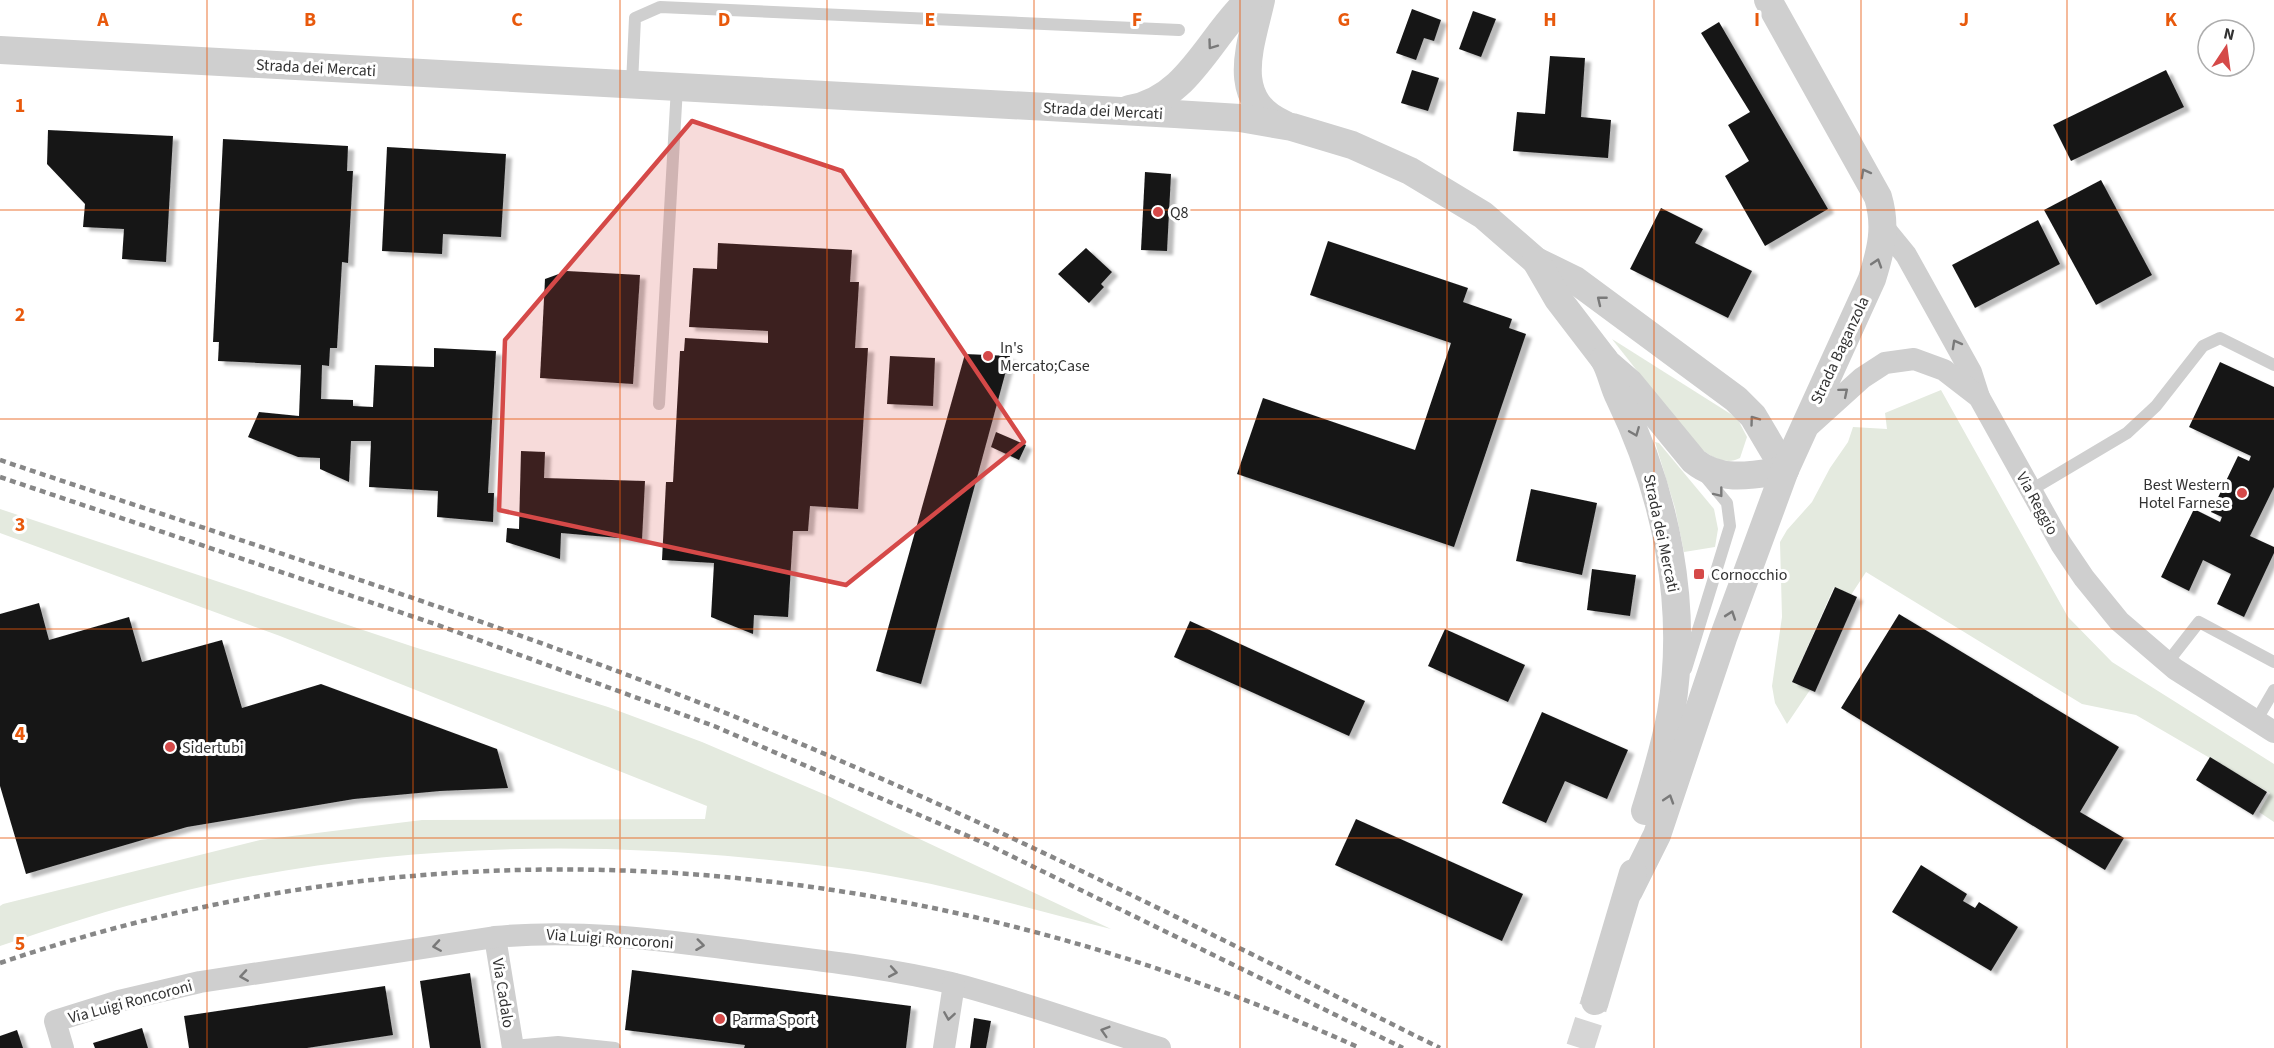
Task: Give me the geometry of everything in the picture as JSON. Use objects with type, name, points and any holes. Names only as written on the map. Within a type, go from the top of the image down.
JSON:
[{"type":"street","points":[[1108,110],[1141,106],[1166,93],[1196,66],[1231,17],[1249,0]]},
{"type":"street","points":[[1261,0],[1247,59],[1250,88],[1265,113],[1292,127]]},
{"type":"street","name":"Strada Baganzola","points":[[1768,0],[1878,197],[1884,228],[1881,252],[1872,279],[1785,470]]},
{"type":"street","name":"Strada dei Mercati","points":[[0,50],[1108,110],[1232,118],[1292,127],[1365,150],[1424,178],[1483,215],[1536,261],[1575,280],[1736,399],[1753,416],[1785,470]]},
{"type":"street","name":"Strada Baganzola","points":[[1884,228],[1906,255],[1971,372],[1979,397]]},
{"type":"street","name":"Strada dei Mercati","points":[[1536,261],[1557,299],[1604,359],[1629,382],[1681,448],[1700,466],[1720,474],[1753,475],[1785,470]]},
{"type":"street","name":"Strada dei Mercati","points":[[1604,359],[1644,456],[1667,542],[1675,590],[1677,627],[1671,713],[1637,838],[1629,891]]},
{"type":"street","name":"Via Reggio","points":[[1802,432],[1862,378],[1879,366],[1896,360],[1914,359],[1937,366],[1979,397],[2061,544],[2100,599],[2129,631],[2167,663],[2265,726]]},
{"type":"street","name":"Strada dei Mercati","points":[[1594,1001],[1629,891],[1657,835],[1727,628],[1785,470]]},
{"type":"street","name":"Via Luigi Roncoroni","points":[[63,1048],[55,1021],[119,1001],[200,982],[495,937],[577,934],[663,941],[867,968],[954,984],[1160,1048]]},
{"type":"street","name":"Via Cadalo","points":[[495,937],[513,1047]]},
{"type":"street","points":[[944,1048],[954,984]]},
{"type":"lane","points":[[823,14],[824,0]]},
{"type":"lane","points":[[632,84],[635,18],[660,7],[1179,30]]},
{"type":"lane","points":[[659,404],[677,87]]},
{"type":"lane","points":[[2031,490],[2127,432],[2156,406],[2203,346],[2220,338],[2274,365]]},
{"type":"lane","points":[[1671,713],[1727,540],[1731,520],[1724,499],[1681,448]]},
{"type":"lane","points":[[2167,663],[2199,621],[2274,662]]},
{"type":"lane","points":[[2265,726],[2274,690]]},
{"type":"lane","points":[[513,1047],[558,1042],[615,1048]]},
{"type":"highlighted area","points":[[692,121],[842,171],[1024,442],[846,585],[499,510],[505,340]]},
{"type":"shaded area","points":[[1612,339],[1737,418],[1747,437],[1740,458],[1722,460],[1710,455],[1695,444]]},
{"type":"shaded area","points":[[1941,390],[2068,617],[2112,662],[2274,764],[2274,822],[2259,812],[2270,793],[2136,715],[2082,704],[1866,572],[1851,595],[1834,587],[1792,682],[1810,690],[1787,724],[1775,703],[1772,686],[1782,617],[1780,542],[1787,530],[1812,502],[1830,468],[1848,442],[1853,427],[1887,429],[1885,413]]},
{"type":"shaded area","points":[[1655,442],[1659,443],[1714,509],[1718,529],[1715,547],[1684,552],[1675,508]]},
{"type":"shaded area","points":[[0,509],[414,647],[608,707],[702,742],[826,795],[1111,929],[954,889],[882,874],[676,852],[530,849],[457,851],[384,857],[311,866],[239,879],[126,906],[0,946],[0,906],[3,904],[260,840],[422,820],[705,819],[707,806],[280,636],[0,533]]},
{"type":"building","points":[[1412,9],[1441,20],[1434,41],[1424,38],[1416,60],[1396,53]]},
{"type":"building","points":[[1473,11],[1496,19],[1481,57],[1459,49]]},
{"type":"building","points":[[1719,22],[1828,209],[1765,246],[1725,176],[1749,161],[1728,125],[1750,112],[1701,33]]},
{"type":"building","points":[[1550,56],[1585,58],[1581,117],[1611,120],[1608,158],[1513,151],[1517,112],[1545,114]]},
{"type":"building","points":[[1412,70],[1439,78],[1428,111],[1401,103]]},
{"type":"building","points":[[2166,70],[2184,107],[2071,161],[2053,125]]},
{"type":"building","points":[[48,130],[173,136],[166,262],[122,259],[124,229],[83,227],[85,204],[47,164]]},
{"type":"building","points":[[223,139],[348,146],[347,171],[353,171],[348,263],[342,262],[337,348],[330,348],[329,366],[322,365],[321,399],[353,400],[353,406],[373,407],[375,365],[434,367],[434,348],[496,351],[488,493],[494,493],[493,522],[437,517],[438,491],[369,487],[371,441],[351,441],[349,482],[320,469],[320,458],[298,457],[248,437],[259,412],[299,416],[301,365],[218,361],[219,342],[213,342]]},
{"type":"building","points":[[387,147],[506,154],[501,237],[443,234],[442,254],[382,251]]},
{"type":"building","points":[[1145,172],[1171,174],[1167,251],[1141,250]]},
{"type":"building","points":[[2101,180],[2152,275],[2096,305],[2044,210]]},
{"type":"building","points":[[1661,208],[1703,229],[1695,243],[1752,271],[1728,318],[1630,269]]},
{"type":"building","points":[[2038,220],[2060,264],[1975,308],[1952,265]]},
{"type":"building","points":[[1328,241],[1468,288],[1463,302],[1512,319],[1509,328],[1526,334],[1454,547],[1237,474],[1263,398],[1415,450],[1451,343],[1310,295]]},
{"type":"building","points":[[718,243],[852,250],[850,282],[859,282],[855,348],[868,348],[858,509],[810,506],[808,531],[793,531],[788,617],[754,615],[753,634],[711,617],[714,563],[662,560],[666,482],[673,482],[680,351],[684,351],[685,338],[768,343],[768,331],[689,327],[693,268],[717,269]]},
{"type":"building","points":[[1086,248],[1112,272],[1101,284],[1104,287],[1089,303],[1058,274]]},
{"type":"building","points":[[567,271],[640,275],[633,384],[540,378],[545,279]]},
{"type":"building","points":[[965,354],[1010,356],[921,684],[876,671]]},
{"type":"building","points":[[890,356],[935,358],[933,406],[887,404]]},
{"type":"building","points":[[2220,362],[2274,387],[2274,487],[2250,536],[2274,547],[2274,553],[2244,617],[2217,604],[2231,574],[2203,560],[2189,591],[2161,577],[2194,509],[2220,522],[2222,517],[2211,512],[2238,456],[2249,461],[2251,456],[2189,427]]},
{"type":"building","points":[[996,432],[1026,445],[1019,460],[991,447]]},
{"type":"building","points":[[521,451],[545,452],[544,478],[645,481],[642,540],[561,533],[560,559],[506,542],[507,528],[519,529]]},
{"type":"building","points":[[1531,489],[1597,503],[1582,575],[1516,561]]},
{"type":"building","points":[[1592,569],[1636,575],[1630,616],[1587,610]]},
{"type":"building","points":[[1835,587],[1857,597],[1815,692],[1792,682]]},
{"type":"building","name":"Sidertubi","points":[[39,603],[49,640],[129,617],[142,662],[222,640],[242,708],[321,684],[497,749],[508,788],[440,791],[354,799],[187,827],[26,874],[0,786],[0,614]]},
{"type":"building","points":[[1899,614],[2119,747],[2080,812],[2124,838],[2105,870],[1841,708]]},
{"type":"building","points":[[1190,621],[1365,701],[1349,736],[1174,657]]},
{"type":"building","points":[[1445,629],[1525,665],[1508,702],[1428,666]]},
{"type":"building","points":[[1542,712],[1628,750],[1607,799],[1565,781],[1546,823],[1502,803]]},
{"type":"building","points":[[2210,757],[2267,792],[2253,815],[2196,780]]},
{"type":"building","points":[[1356,819],[1523,894],[1502,941],[1335,865]]},
{"type":"building","points":[[1921,865],[1967,894],[1963,901],[1975,908],[1979,902],[2018,927],[1991,971],[1892,912]]},
{"type":"building","points":[[632,970],[911,1006],[906,1048],[744,1048],[745,1045],[625,1030]]},
{"type":"building","points":[[470,973],[481,1048],[430,1048],[420,981]]},
{"type":"building","points":[[385,986],[393,1035],[307,1048],[189,1048],[184,1016]]},
{"type":"building","points":[[974,1018],[991,1021],[986,1048],[970,1048]]},
{"type":"building","points":[[142,1028],[148,1048],[95,1048],[93,1043]]},
{"type":"building","points":[[17,1030],[23,1048],[0,1048],[0,1036]]},
{"type":"tunnel","points":[[1580,1048],[1595,1001]]},
{"type":"railway","points":[[0,460],[473,619],[660,687],[753,724],[928,799],[1014,839],[1440,1048]]},
{"type":"railway","points":[[0,477],[435,624],[714,726],[991,846],[1403,1048]]},
{"type":"railway","points":[[0,963],[171,914],[343,883],[516,870],[688,874],[858,894],[1028,930],[1195,982],[1360,1048]]},
{"type":"place","name":"Q8","points":[[1158,212]]},
{"type":"place","name":"In's Mercato;Case","points":[[988,356]]},
{"type":"place","name":"Best Western Hotel Farnese","points":[[2242,493]]},
{"type":"place","name":"Cornocchio","points":[[1699,574]]},
{"type":"place","name":"Sidertubi","points":[[170,747]]},
{"type":"place","name":"Parma Sport","points":[[720,1019]]}]
